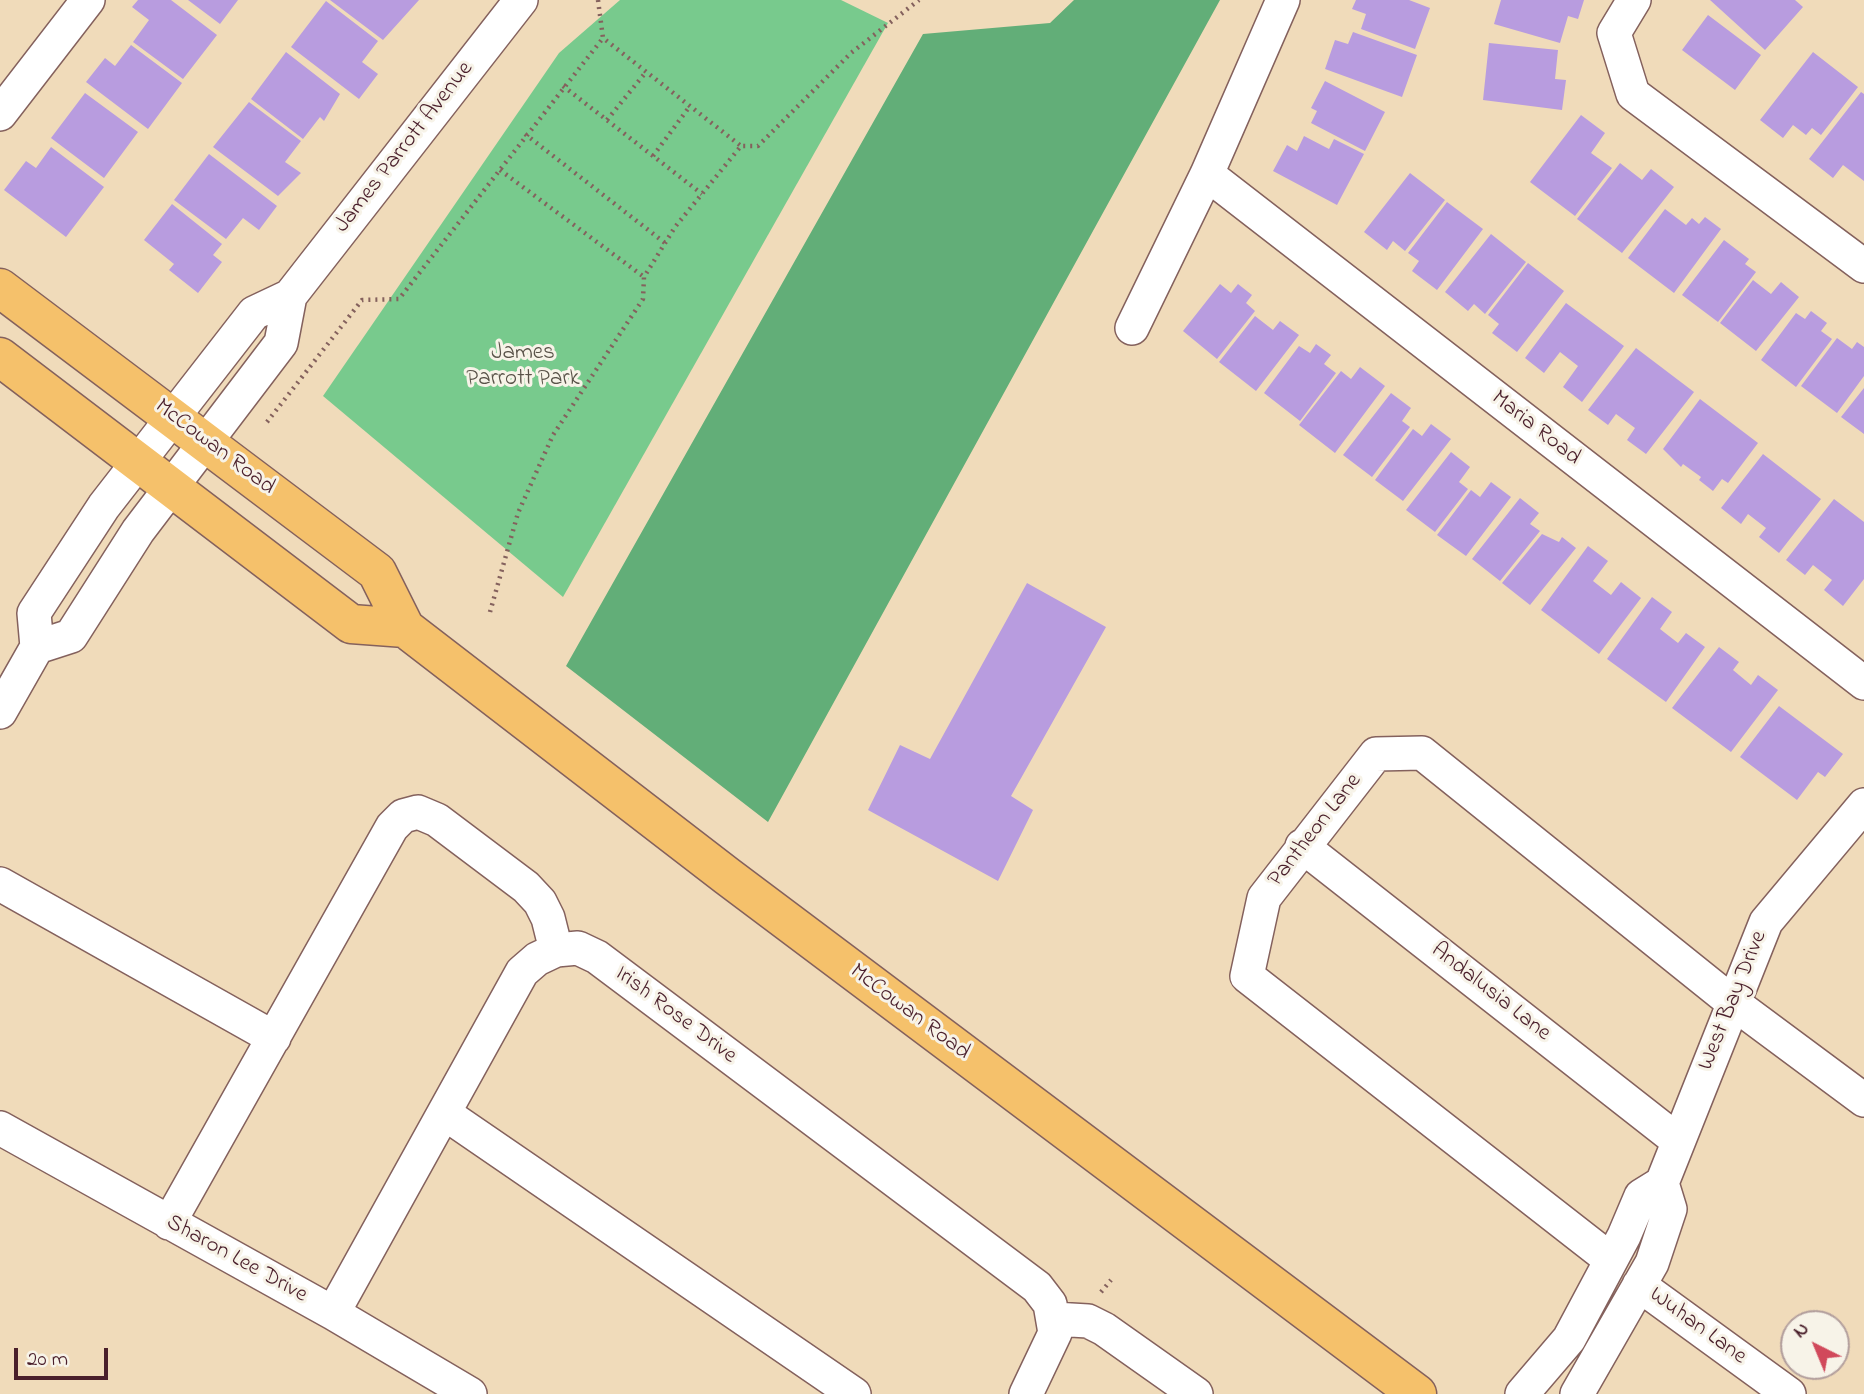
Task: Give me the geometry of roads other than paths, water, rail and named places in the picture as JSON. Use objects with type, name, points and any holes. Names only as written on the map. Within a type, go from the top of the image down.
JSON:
[{"type":"main road","name":"McCowan Road","points":[[0,288],[377,572],[405,628],[727,876],[1417,1394]]},
{"type":"main road","points":[[0,357],[351,624],[405,628]]},
{"type":"street","points":[[0,114],[88,0]]},
{"type":"street","name":"James Parrott Avenue","points":[[290,296],[281,343],[171,486],[71,636],[37,647],[34,613],[104,506],[171,416],[254,313],[290,296],[521,0]]},
{"type":"street","points":[[1132,328],[1207,174],[1283,0]]},
{"type":"street","points":[[1634,0],[1614,33],[1633,94],[1864,266]]},
{"type":"street","name":"Maria Road","points":[[1207,174],[1864,683]]},
{"type":"street","points":[[0,712],[37,647]]},
{"type":"street","name":"Pantheon Lane","points":[[1611,1260],[1247,976],[1264,898],[1376,754],[1422,753],[1732,1002],[1864,1100]]},
{"type":"street","name":"West Bay Drive","points":[[1577,1394],[1652,1263],[1670,1209],[1662,1183],[1766,922],[1864,805]]},
{"type":"street","points":[[169,1223],[392,827],[402,816],[418,812],[437,820],[526,887],[540,902],[548,918],[556,950],[537,959],[522,972],[333,1313]]},
{"type":"street","name":"Andalusia Lane","points":[[1302,846],[1677,1140]]},
{"type":"street","points":[[0,884],[274,1038]]},
{"type":"street","name":"Irish Rose Drive","points":[[556,950],[578,948],[597,957],[1037,1287],[1050,1304],[1054,1319]]},
{"type":"street","points":[[444,1113],[854,1394]]},
{"type":"street","name":"Sharon Lee Drive","points":[[0,1128],[333,1313],[470,1394]]},
{"type":"street","name":"West Bay Drive","points":[[1522,1394],[1569,1339],[1641,1196],[1662,1183]]},
{"type":"street","name":"Wuhan Lane","points":[[1639,1285],[1789,1394]]},
{"type":"street","points":[[1026,1394],[1048,1353],[1055,1333],[1054,1319],[1088,1321],[1104,1329],[1155,1362],[1196,1394]]},
{"type":"park label","name":"James Parrott Park","points":[[523,367]]}]
